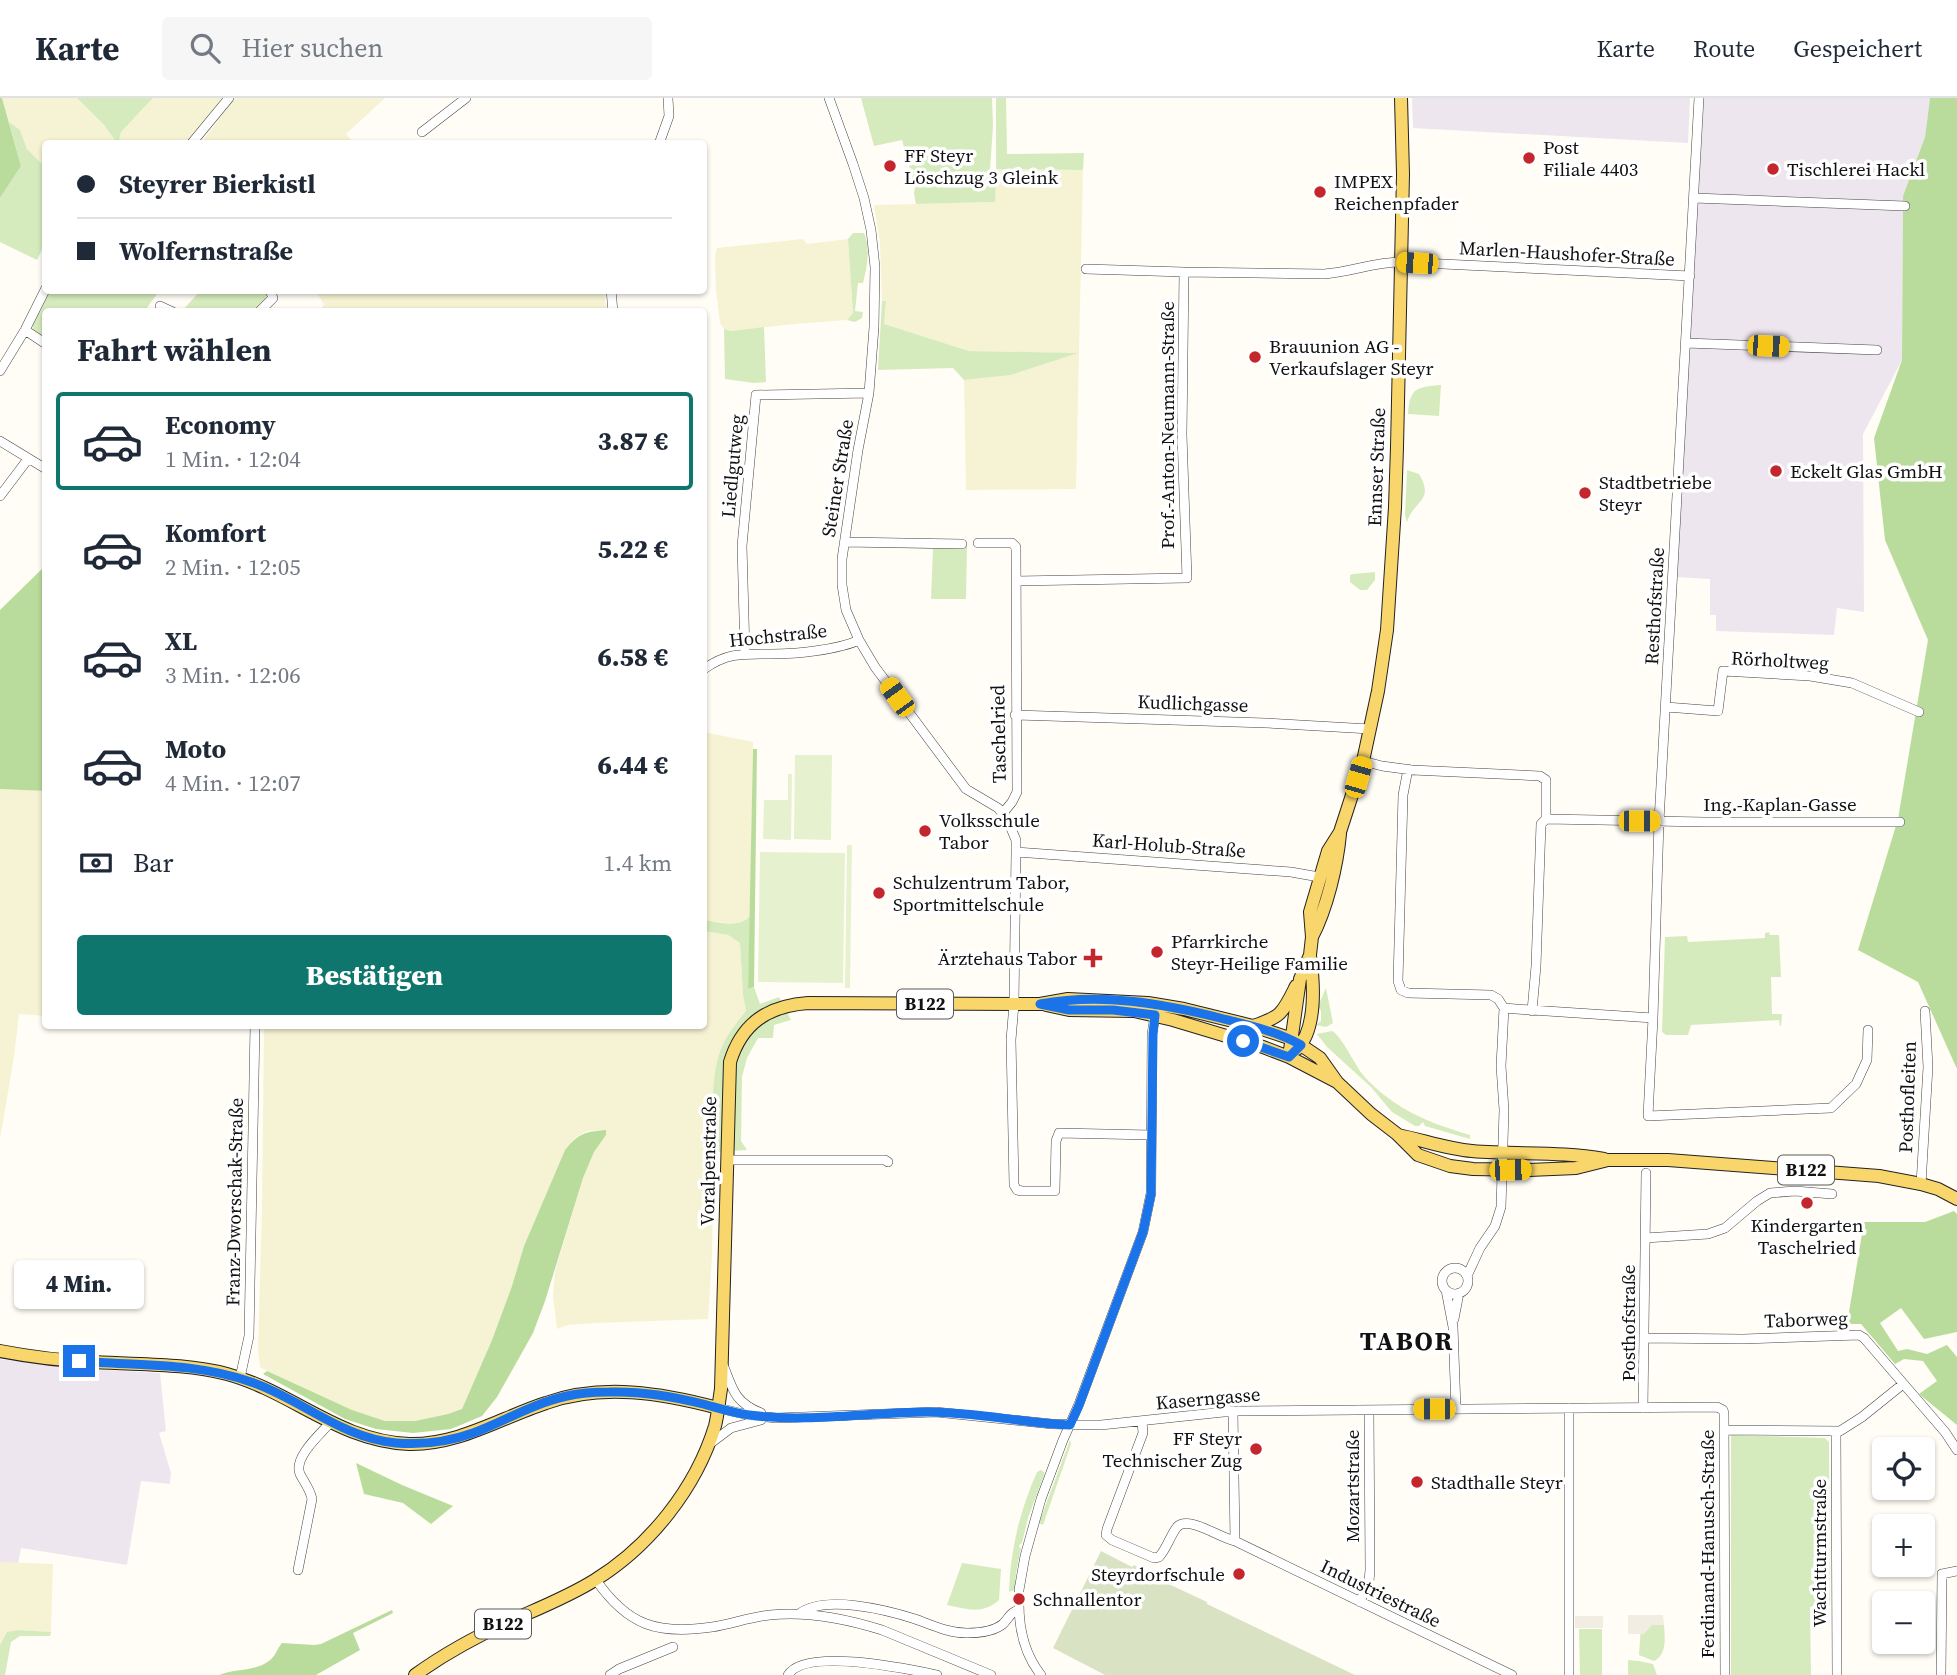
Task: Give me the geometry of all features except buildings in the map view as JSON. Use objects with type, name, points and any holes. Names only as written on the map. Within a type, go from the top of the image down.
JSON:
[{"type":"main road","name":"Ennser Straße","points":[[1312,937],[1321,919],[1338,855],[1340,832],[1363,761],[1385,647],[1395,507],[1403,174],[1401,98]]},
{"type":"main road","name":"Ennser Straße","points":[[1296,1042],[1308,1032],[1311,1005],[1313,980],[1310,912],[1328,851],[1340,832]]},
{"type":"main road","name":"Ennser Straße","points":[[1289,1057],[1296,1042],[1300,979],[1310,955]]},
{"type":"main road","points":[[1253,1026],[1279,1015],[1300,979]]},
{"type":"main road","name":"B122","points":[[1014,1004],[1040,1004],[1069,999],[1149,1003],[1253,1026],[1296,1042],[1320,1058],[1337,1082],[1418,1156],[1434,1162],[1467,1169],[1503,1170],[1576,1168],[1608,1160]]},
{"type":"main road","name":"Voralpenstraße","points":[[596,1580],[638,1547],[676,1503],[707,1448],[715,1426],[723,1364],[730,1062],[744,1033],[757,1019],[793,1004],[1014,1004]]},
{"type":"main road","name":"B122","points":[[1040,1004],[1069,1010],[1113,1010],[1155,1015],[1263,1047],[1337,1082]]},
{"type":"main road","name":"B122","points":[[1397,1135],[1457,1150],[1576,1154],[1608,1160],[1651,1159],[1879,1176],[1938,1189],[1957,1199]]},
{"type":"main road","points":[[0,1351],[74,1361],[192,1368],[240,1378],[276,1393],[330,1423],[376,1440],[402,1443],[428,1443],[458,1438],[549,1402],[584,1394],[654,1394],[718,1408]]},
{"type":"main road","name":"B122","points":[[415,1675],[467,1642],[596,1580]]},
{"type":"street","points":[[194,140],[229,98]]},
{"type":"street","points":[[422,132],[466,98]]},
{"type":"street","points":[[660,140],[669,116],[668,98]]},
{"type":"street","name":"Steiner Straße","points":[[829,98],[860,187],[873,244],[875,290],[869,393],[845,542],[841,574],[843,597],[859,640],[893,693],[966,789],[1003,813]]},
{"type":"street","name":"Resthofstraße","points":[[1699,98],[1659,821],[1648,1116],[1831,1108],[1856,1084],[1867,1060],[1868,1030]]},
{"type":"street","points":[[1694,198],[1905,206]]},
{"type":"street","points":[[1086,269],[1324,274],[1383,262],[1401,262]]},
{"type":"street","name":"Marlen-Haushofer-Straße","points":[[1401,262],[1690,276]]},
{"type":"street","name":"Prof.-Anton-Neumann-Straße","points":[[1016,581],[1187,578],[1182,435],[1184,272]]},
{"type":"street","points":[[0,371],[43,294]]},
{"type":"street","points":[[263,308],[273,298],[272,294]]},
{"type":"street","points":[[160,306],[164,308]]},
{"type":"street","points":[[25,330],[42,341]]},
{"type":"street","points":[[1686,343],[1877,351]]},
{"type":"street","name":"Liedlgutweg","points":[[746,653],[742,546],[756,395],[869,393]]},
{"type":"street","points":[[0,440],[42,467]]},
{"type":"street","points":[[0,496],[28,459]]},
{"type":"street","points":[[845,542],[962,544]]},
{"type":"street","name":"Taschelried","points":[[978,543],[1015,545],[1017,792],[1003,813]]},
{"type":"street","name":"Hochstraße","points":[[707,667],[721,659],[746,653],[787,653],[846,645],[859,640]]},
{"type":"street","name":"Rörholtweg","points":[[1666,707],[1718,711],[1723,671],[1810,676],[1853,683],[1919,712]]},
{"type":"street","name":"Kudlichgasse","points":[[1015,715],[1370,729]]},
{"type":"street","points":[[1363,761],[1408,769],[1544,777],[1547,784],[1546,819],[1541,824],[1532,1011]]},
{"type":"street","points":[[1408,769],[1403,795],[1399,986],[1408,993],[1491,995],[1504,1007],[1501,1066],[1504,1110],[1503,1170],[1500,1215],[1467,1276]]},
{"type":"street","points":[[1003,813],[1013,829],[1016,852],[1011,1040],[1014,1185],[1017,1190],[1055,1191],[1057,1134],[1151,1135]]},
{"type":"street","name":"Ing.-Kaplan-Gasse","points":[[1546,819],[1900,822]]},
{"type":"street","name":"Karl-Holub-Straße","points":[[1016,852],[1300,873],[1319,877]]},
{"type":"street","points":[[1504,1007],[1653,1018]]},
{"type":"street","name":"Posthofleiten","points":[[1921,1184],[1928,1067],[1925,1011]]},
{"type":"street","points":[[1019,1590],[1036,1515],[1143,1232],[1151,1194],[1155,1015]]},
{"type":"street","name":"Franz-Dworschak-Straße","points":[[240,1378],[249,1336],[255,1029]]},
{"type":"street","points":[[727,1160],[888,1162]]},
{"type":"street","name":"Posthofstraße","points":[[1643,1408],[1646,1173]]},
{"type":"street","name":"Posthofstraße","points":[[1645,1238],[1716,1232],[1737,1220],[1763,1196],[1776,1191],[1832,1194]]},
{"type":"street","points":[[1456,1409],[1453,1327],[1443,1285],[1445,1274],[1480,1248]]},
{"type":"street","points":[[1446,1290],[1455,1294],[1466,1287],[1467,1276],[1455,1268]]},
{"type":"street","points":[[1453,1327],[1459,1293]]},
{"type":"street","name":"Taborweg","points":[[1645,1338],[1732,1339],[1859,1335],[1937,1423],[1957,1450]]},
{"type":"street","name":"Kaserngasse","points":[[723,1364],[741,1402],[776,1418]]},
{"type":"street","points":[[1724,1430],[1836,1431],[1847,1428],[1862,1418],[1903,1384]]},
{"type":"street","name":"Ferdinand-Hanusch-Straße","points":[[1643,1408],[1717,1407],[1724,1413],[1725,1675]]},
{"type":"street","name":"Kaserngasse","points":[[718,1408],[776,1418]]},
{"type":"street","points":[[1569,1408],[1569,1675]]},
{"type":"street","name":"Kaserngasse","points":[[707,1448],[731,1428],[748,1422],[776,1418],[936,1412],[1070,1425],[1101,1425],[1233,1411],[1643,1408]]},
{"type":"street","name":"Mozartstraße","points":[[1360,1602],[1369,1581],[1370,1570],[1369,1410]]},
{"type":"street","points":[[1233,1411],[1235,1541]]},
{"type":"street","name":"Industriestraße","points":[[1142,1422],[1143,1433],[1107,1529],[1106,1535],[1112,1540],[1154,1558],[1159,1557],[1177,1528],[1186,1522],[1192,1523],[1235,1541],[1512,1675]]},
{"type":"street","points":[[298,1570],[312,1499],[298,1471],[299,1462],[330,1423]]},
{"type":"street","name":"Wachtturmstraße","points":[[1836,1431],[1837,1675]]},
{"type":"street","points":[[1941,1675],[1942,1574],[1957,1571]]},
{"type":"street","points":[[596,1580],[626,1613],[636,1620],[661,1629],[713,1627],[771,1615],[799,1614],[863,1625],[902,1637],[991,1675]]},
{"type":"street","points":[[799,1614],[817,1606],[849,1605],[884,1611],[954,1632],[986,1631],[1001,1625],[1019,1607],[1027,1655],[1041,1675]]},
{"type":"street","points":[[610,1675],[673,1647]]},
{"type":"street","points":[[788,1675],[792,1669],[803,1664],[830,1661],[883,1665],[937,1675]]},
{"type":"shaded area","points":[[2,98],[77,98],[116,140],[42,140],[42,164],[27,149],[20,130],[9,122]]},
{"type":"shaded area","points":[[153,98],[223,98],[188,140],[119,140],[121,132]]},
{"type":"shaded area","points":[[235,98],[385,98],[346,134],[351,140],[203,140]]},
{"type":"shaded area","points":[[1412,98],[1690,98],[1688,143],[1413,128]]},
{"type":"shaded area","points":[[1704,98],[1930,98],[1925,137],[1903,196],[1902,360],[1863,434],[1864,612],[1837,608],[1834,635],[1716,631],[1716,615],[1710,615],[1710,579],[1677,577]]},
{"type":"shaded area","points":[[996,169],[1083,170],[1076,489],[966,490],[964,380],[1011,375],[1076,353],[969,351],[883,324],[886,302],[882,301],[880,242],[874,205],[995,202]]},
{"type":"shaded area","points":[[803,239],[807,244],[848,239],[853,313],[847,320],[731,331],[724,329],[720,323],[716,291],[717,248]]},
{"type":"shaded area","points":[[318,294],[604,294],[607,308],[322,308],[324,305]]},
{"type":"shaded area","points":[[707,733],[753,742],[750,916],[745,921],[734,924],[707,920]]},
{"type":"shaded area","points":[[0,789],[42,791],[42,1016],[19,1014],[0,1139]]},
{"type":"shaded area","points":[[707,932],[728,935],[740,943],[746,1011],[723,1045],[715,1077],[712,1255],[708,1319],[595,1323],[568,1325],[557,1329],[553,1296],[555,1271],[583,1178],[594,1152],[606,1135],[605,1130],[587,1131],[576,1137],[565,1150],[524,1246],[492,1340],[462,1409],[415,1421],[385,1421],[294,1385],[260,1367],[258,1350],[264,1029],[707,1029]]},
{"type":"shaded area","points":[[0,1359],[70,1368],[160,1373],[166,1431],[159,1433],[171,1473],[170,1484],[141,1481],[127,1565],[21,1548],[18,1564],[0,1562]]},
{"type":"shaded area","points":[[0,1562],[53,1564],[51,1632],[8,1632],[0,1645]]},
{"type":"shaded area","points":[[1628,1615],[1663,1615],[1664,1625],[1652,1625],[1644,1634],[1628,1634]]},
{"type":"shaded area","points":[[1575,1616],[1603,1616],[1603,1628],[1575,1628]]},
{"type":"green space","points":[[0,98],[21,166],[0,198]]},
{"type":"green space","points":[[77,98],[153,98],[121,132],[119,140],[115,140]]},
{"type":"green space","points":[[861,98],[992,98],[989,183],[996,183],[995,202],[916,204],[915,187],[902,140],[874,146]]},
{"type":"green space","points":[[996,98],[1006,98],[1007,154],[1084,153],[1083,170],[996,169]]},
{"type":"green space","points":[[1930,98],[1957,98],[1957,1069],[1918,982],[1858,950],[1898,819],[1928,640],[1885,540],[1874,438],[1902,360],[1903,196],[1925,137]]},
{"type":"green space","points":[[9,122],[20,130],[27,149],[42,164],[42,249],[37,260],[0,242],[0,198],[21,166]]},
{"type":"green space","points":[[853,233],[864,233],[868,252],[863,283],[858,283],[855,311],[863,312],[862,318],[855,322],[847,320],[853,313],[848,239]]},
{"type":"green space","points":[[48,294],[157,294],[147,308],[42,308],[42,339],[34,333],[32,323]]},
{"type":"green space","points":[[197,294],[267,294],[257,308],[185,308]]},
{"type":"green space","points":[[882,301],[886,301],[884,324],[969,351],[1078,353],[1011,375],[964,380],[953,368],[878,370]]},
{"type":"green space","points":[[764,327],[766,382],[725,379],[724,329],[731,331]]},
{"type":"green space","points":[[1441,385],[1439,416],[1408,414],[1410,399],[1416,391]]},
{"type":"green space","points":[[1407,470],[1419,474],[1425,490],[1422,500],[1407,522],[1405,515]]},
{"type":"green space","points":[[967,546],[966,599],[931,599],[933,549],[853,547]]},
{"type":"green space","points":[[42,569],[42,791],[0,789],[0,610]]},
{"type":"green space","points":[[1375,572],[1375,580],[1367,590],[1360,590],[1350,582],[1350,575]]},
{"type":"green space","points":[[753,749],[757,749],[754,987],[748,989]]},
{"type":"green space","points":[[795,755],[832,755],[831,840],[794,839]]},
{"type":"green space","points":[[788,774],[792,774],[791,840],[763,839],[764,800],[788,800]]},
{"type":"green space","points":[[847,845],[852,845],[850,988],[845,988]]},
{"type":"green space","points":[[760,852],[845,853],[843,983],[758,982]]},
{"type":"green space","points":[[750,916],[748,989],[754,987],[760,1004],[779,997],[791,1020],[774,1025],[773,1038],[758,1038],[747,1058],[742,1077],[741,1141],[747,1150],[713,1152],[713,1096],[719,1054],[731,1030],[746,1011],[740,943],[728,935],[707,932],[707,920],[735,924]]},
{"type":"green space","points":[[1769,932],[1770,935],[1779,935],[1781,977],[1771,977],[1772,1014],[1782,1014],[1781,1026],[1779,1020],[1691,1025],[1688,1035],[1666,1035],[1662,1032],[1665,937],[1687,936],[1688,942],[1765,938],[1765,933]]},
{"type":"green space","points":[[1326,988],[1333,1023],[1326,1027],[1316,1025],[1321,1021],[1318,1006]]},
{"type":"green space","points":[[1332,1031],[1340,1038],[1363,1075],[1386,1097],[1412,1113],[1470,1135],[1470,1139],[1425,1126],[1423,1122],[1415,1126],[1392,1112],[1371,1087],[1327,1047],[1317,1034]]},
{"type":"green space","points":[[606,1130],[606,1135],[594,1152],[583,1178],[533,1333],[497,1397],[482,1416],[451,1429],[413,1433],[376,1429],[345,1419],[263,1374],[267,1371],[352,1410],[385,1421],[415,1421],[462,1409],[492,1340],[524,1246],[565,1150],[582,1134]]},
{"type":"green space","points":[[1954,1211],[1957,1214],[1957,1332],[1924,1339],[1901,1308],[1880,1323],[1898,1351],[1907,1349],[1927,1354],[1947,1345],[1957,1357],[1957,1425],[1919,1394],[1937,1381],[1923,1361],[1904,1359],[1895,1364],[1861,1324],[1847,1324],[1864,1222],[1925,1222]]},
{"type":"green space","points":[[1731,1435],[1825,1438],[1829,1442],[1830,1604],[1829,1607],[1810,1607],[1811,1675],[1731,1675]]},
{"type":"green space","points":[[1070,1440],[1071,1444],[1043,1525],[1039,1523]]},
{"type":"green space","points":[[356,1463],[453,1506],[431,1524],[403,1503],[364,1494]]},
{"type":"green space","points":[[1041,1470],[1044,1475],[1019,1547],[1015,1590],[1009,1592],[1011,1561],[1021,1516],[1037,1472]]},
{"type":"green space","points":[[1101,1551],[1132,1567],[1134,1565],[1141,1568],[1141,1571],[1207,1604],[1355,1675],[1105,1675],[1053,1648]]},
{"type":"green space","points":[[962,1563],[1001,1569],[999,1600],[981,1609],[947,1605]]},
{"type":"green space","points":[[392,1610],[393,1613],[353,1633],[360,1650],[316,1675],[219,1675],[269,1661],[282,1643],[321,1644]]},
{"type":"green space","points":[[1641,1625],[1664,1625],[1663,1650],[1654,1661],[1639,1655]]},
{"type":"green space","points":[[1579,1629],[1602,1629],[1602,1675],[1580,1675]]},
{"type":"green space","points":[[7,1632],[51,1632],[50,1636],[20,1636],[11,1642],[5,1675],[0,1675],[0,1645]]},
{"type":"green space","points":[[1628,1660],[1653,1664],[1657,1675],[1628,1675]]},
{"type":"place","name":"Post Filiale 4403","points":[[1529,158]]},
{"type":"place","name":"FF Steyr Löschzug 3 Gleink","points":[[890,166]]},
{"type":"place","name":"Tischlerei Hackl","points":[[1773,169]]},
{"type":"place","name":"IMPEX Reichenpfader","points":[[1320,192]]},
{"type":"place","name":"Brauunion AG - Verkaufslager Steyr","points":[[1255,357]]},
{"type":"place","name":"Eckelt Glas GmbH","points":[[1776,471]]},
{"type":"place","name":"Stadtbetriebe Steyr","points":[[1585,493]]},
{"type":"place","name":"Volksschule Tabor","points":[[925,831]]},
{"type":"place","name":"Schulzentrum Tabor, Sportmittelschule","points":[[879,893]]},
{"type":"place","name":"Pfarrkirche Steyr-Heilige Familie","points":[[1157,952]]},
{"type":"place","name":"Ärztehaus Tabor","points":[[1093,958]]},
{"type":"place","name":"Kindergarten Taschelried","points":[[1807,1203]]},
{"type":"place","name":"FF Steyr Technischer Zug","points":[[1256,1449]]},
{"type":"place","name":"Stadthalle Steyr","points":[[1417,1482]]},
{"type":"place","name":"Steyrdorfschule","points":[[1239,1574]]},
{"type":"place","name":"Schnallentor","points":[[1019,1599]]},
{"type":"district","name":"TABOR","points":[[1407,1341]]},
{"type":"route","points":[[79,1361],[192,1368],[227,1374],[255,1383],[346,1430],[363,1437],[392,1443],[428,1443],[458,1438],[566,1396],[609,1392],[654,1394],[731,1412],[776,1418],[936,1412],[1070,1425],[1143,1232],[1148,1212],[1151,1194],[1155,1015],[1134,1011],[1069,1010],[1040,1004],[1069,999],[1163,1005],[1253,1026],[1301,1045],[1289,1057],[1243,1041]]}]
